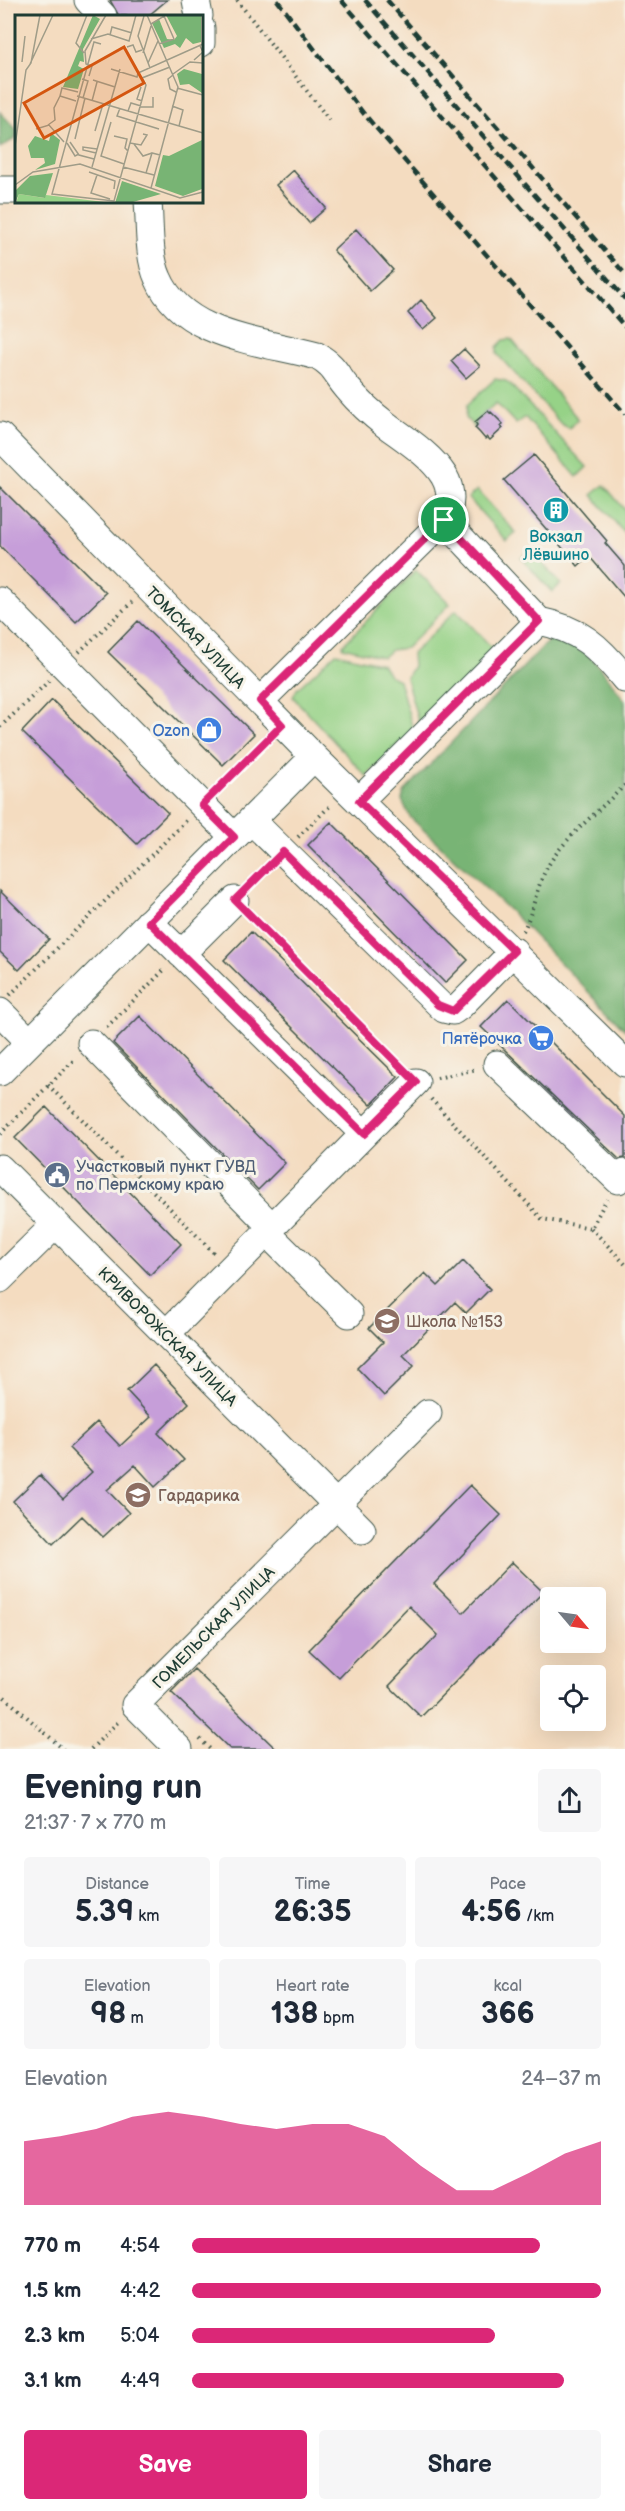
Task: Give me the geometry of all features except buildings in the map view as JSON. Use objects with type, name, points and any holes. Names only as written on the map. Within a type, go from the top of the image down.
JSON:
[{"type":"street","points":[[88,0],[102,15]]},
{"type":"street","points":[[196,0],[199,15]]},
{"type":"street","points":[[148,202],[154,267],[162,285],[175,302],[194,318],[233,336],[304,352],[327,362],[335,368],[345,386],[359,402],[433,462],[445,477],[450,493],[450,503],[444,520],[260,701]]},
{"type":"street","name":"ТОМСКАЯ УЛИЦА","points":[[1,440],[314,757],[346,802],[513,950],[625,1063]]},
{"type":"street","points":[[444,520],[539,621],[583,636],[598,648],[625,679]]},
{"type":"street","points":[[0,601],[202,805],[283,852],[444,1009],[453,1011],[460,1006],[513,950]]},
{"type":"street","points":[[346,802],[539,621]]},
{"type":"street","points":[[0,1072],[314,757]]},
{"type":"street","points":[[181,954],[235,900]]},
{"type":"street","points":[[149,922],[364,1134]]},
{"type":"street","points":[[4,1004],[30,1042]]},
{"type":"street","points":[[91,1043],[350,1314]]},
{"type":"street","points":[[497,1064],[622,1177]]},
{"type":"street","points":[[166,1334],[416,1082]]},
{"type":"street","name":"КРИВОРОЖСКАЯ УЛИЦА","points":[[0,1168],[362,1530]]},
{"type":"street","points":[[0,1279],[56,1224]]},
{"type":"street","name":"ГОМЕЛЬСКАЯ УЛИЦА","points":[[135,1705],[428,1413]]},
{"type":"street","points":[[135,1705],[179,1749]]},
{"type":"path","points":[[237,0],[330,121]]},
{"type":"path","points":[[4,1004],[282,725]]},
{"type":"path","points":[[513,950],[527,924],[535,894],[548,865],[562,847],[625,785]]},
{"type":"path","points":[[346,802],[283,852],[235,900],[416,1082],[542,1219],[591,1228],[625,1264]]},
{"type":"path","points":[[416,1082],[497,1064]]},
{"type":"path","points":[[48,1085],[231,1269]]},
{"type":"path","points":[[591,1228],[622,1177]]},
{"type":"path","points":[[0,1694],[63,1749]]},
{"type":"path","points":[[92,1749],[135,1705]]},
{"type":"green space","points":[[0,112],[15,128],[15,139],[0,148]]},
{"type":"green space","points":[[511,339],[578,419],[569,428],[561,424],[497,354],[497,347],[504,340]]},
{"type":"green space","points":[[495,379],[510,384],[587,467],[577,477],[525,417],[516,424],[496,403],[475,422],[477,425],[475,428],[466,418],[467,405]]},
{"type":"green space","points":[[604,485],[625,510],[625,534],[592,495]]},
{"type":"green space","points":[[477,490],[516,533],[507,541],[468,498]]},
{"type":"green space","points":[[530,550],[561,584],[552,592],[521,558]]},
{"type":"green space","points":[[416,570],[450,604],[406,648],[391,650],[383,657],[343,647],[343,645]]},
{"type":"green space","points":[[456,610],[497,653],[419,724],[406,678],[413,666],[412,654]]},
{"type":"green space","points":[[553,636],[564,638],[574,644],[594,661],[625,701],[625,1030],[515,916],[410,817],[402,800],[404,792]]},
{"type":"green space","points":[[336,653],[382,664],[389,675],[399,680],[414,733],[366,776],[293,697],[297,689]]},
{"type":"railway","points":[[277,0],[364,114],[625,414]]},
{"type":"railway","points":[[341,0],[625,327]]},
{"type":"railway","points":[[365,0],[625,299]]},
{"type":"railway","points":[[387,0],[625,274]]},
{"type":"place","name":"Вокзал Лёвшино","points":[[556,510]]},
{"type":"place","name":"Ozon","points":[[209,730]]},
{"type":"place","name":"Пятёрочка","points":[[541,1038]]},
{"type":"place","name":"Участковый пункт ГУВД по Пермскому краю","points":[[57,1175]]},
{"type":"place","name":"Школа №153","points":[[387,1321]]},
{"type":"place","name":"Гардарика","points":[[138,1495]]},
{"type":"route","points":[[444,520],[539,621],[359,801],[514,951],[453,1011],[438,1005],[283,852],[235,900],[416,1082],[364,1134],[149,922],[234,837],[202,805],[282,725],[260,701],[444,520]]}]
